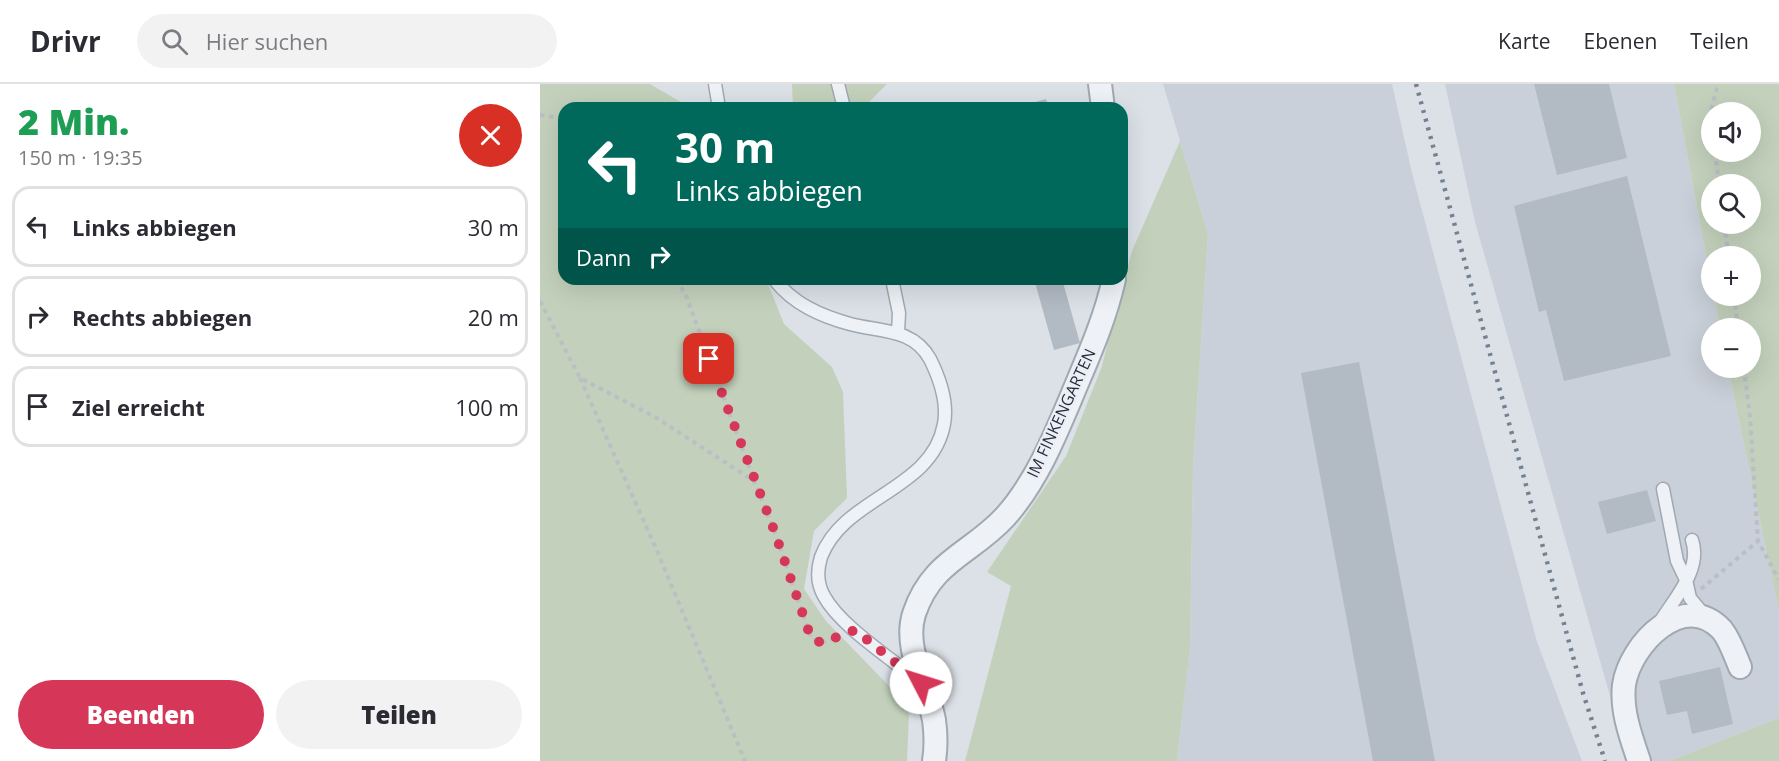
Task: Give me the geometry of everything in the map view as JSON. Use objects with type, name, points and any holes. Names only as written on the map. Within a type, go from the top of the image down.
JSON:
[{"type":"street","points":[[1100,84],[1102,102]]},
{"type":"street","name":"IM FINKENGARTEN","points":[[934,761],[934,720],[921,683],[913,638],[913,618],[919,601],[928,583],[942,568],[1004,518],[1024,494],[1055,434],[1073,392],[1109,303],[1113,285]]},
{"type":"street","points":[[1639,761],[1627,722],[1624,683],[1630,666],[1657,628],[1674,617],[1695,615],[1709,620],[1722,630],[1740,667]]},
{"type":"lane","points":[[715,84],[718,102]]},
{"type":"lane","points":[[837,84],[842,102]]},
{"type":"lane","points":[[780,285],[795,300],[812,311],[854,325],[898,332],[911,339],[927,355],[939,379],[945,416],[942,436],[932,455],[920,469],[850,517],[835,532],[824,550],[818,567],[819,582],[824,596],[836,612],[921,683]]},
{"type":"lane","points":[[893,285],[899,313],[898,332]]},
{"type":"lane","points":[[1663,489],[1677,561],[1686,580],[1690,598],[1709,620]]},
{"type":"lane","points":[[1657,628],[1694,565],[1696,552],[1692,540]]},
{"type":"path","points":[[1713,102],[1718,84]]},
{"type":"path","points":[[540,115],[558,120]]},
{"type":"path","points":[[679,285],[687,298],[774,530],[811,638],[822,643],[855,630]]},
{"type":"path","points":[[540,301],[580,378],[649,533],[745,761]]},
{"type":"path","points":[[580,378],[655,417],[754,481]]},
{"type":"path","points":[[1745,378],[1758,541],[1779,580]]},
{"type":"path","points":[[1690,598],[1758,541]]},
{"type":"shaded area","points":[[1163,84],[1392,84],[1412,173],[1537,642],[1582,761],[1177,761],[1190,648],[1193,467],[1208,234]]},
{"type":"shaded area","points":[[1445,84],[1674,84],[1704,246],[1701,246],[1701,306],[1716,306],[1718,318],[1701,318],[1701,378],[1730,378],[1779,611],[1779,718],[1669,761],[1648,761],[1626,752],[1475,222]]},
{"type":"green space","points":[[540,84],[650,84],[681,102],[558,102],[558,285],[768,285],[784,324],[832,367],[843,392],[847,498],[814,531],[804,589],[826,621],[890,687],[909,714],[907,761],[540,761]]},
{"type":"green space","points":[[792,84],[887,84],[869,102],[793,102]]},
{"type":"green space","points":[[1674,84],[1779,84],[1779,611],[1730,378],[1761,378],[1761,318],[1718,318],[1716,306],[1761,306],[1761,246],[1704,246],[1702,234],[1761,234],[1761,174],[1701,174],[1701,228]]},
{"type":"green space","points":[[1180,141],[1208,234],[1193,467],[1190,648],[1177,761],[965,761],[1011,586],[987,572],[1066,456],[1101,369],[1123,285],[1128,285],[1128,266],[1132,251]]},
{"type":"green space","points":[[1779,718],[1779,761],[1669,761]]},
{"type":"building","points":[[1534,84],[1609,84],[1627,158],[1557,175]]},
{"type":"building","points":[[1627,176],[1671,356],[1564,381],[1546,310],[1539,312],[1514,206]]},
{"type":"building","points":[[1036,285],[1064,285],[1080,343],[1054,350]]},
{"type":"building","points":[[1359,362],[1435,761],[1373,761],[1301,373]]},
{"type":"building","points":[[1647,490],[1656,521],[1607,534],[1598,502]]},
{"type":"building","points":[[1720,667],[1733,724],[1692,734],[1687,711],[1667,715],[1659,681]]},
{"type":"railway","points":[[1416,84],[1583,693],[1605,761]]},
{"type":"route","points":[[709,359],[774,530],[802,618],[811,638],[822,643],[855,630],[921,683]]}]
